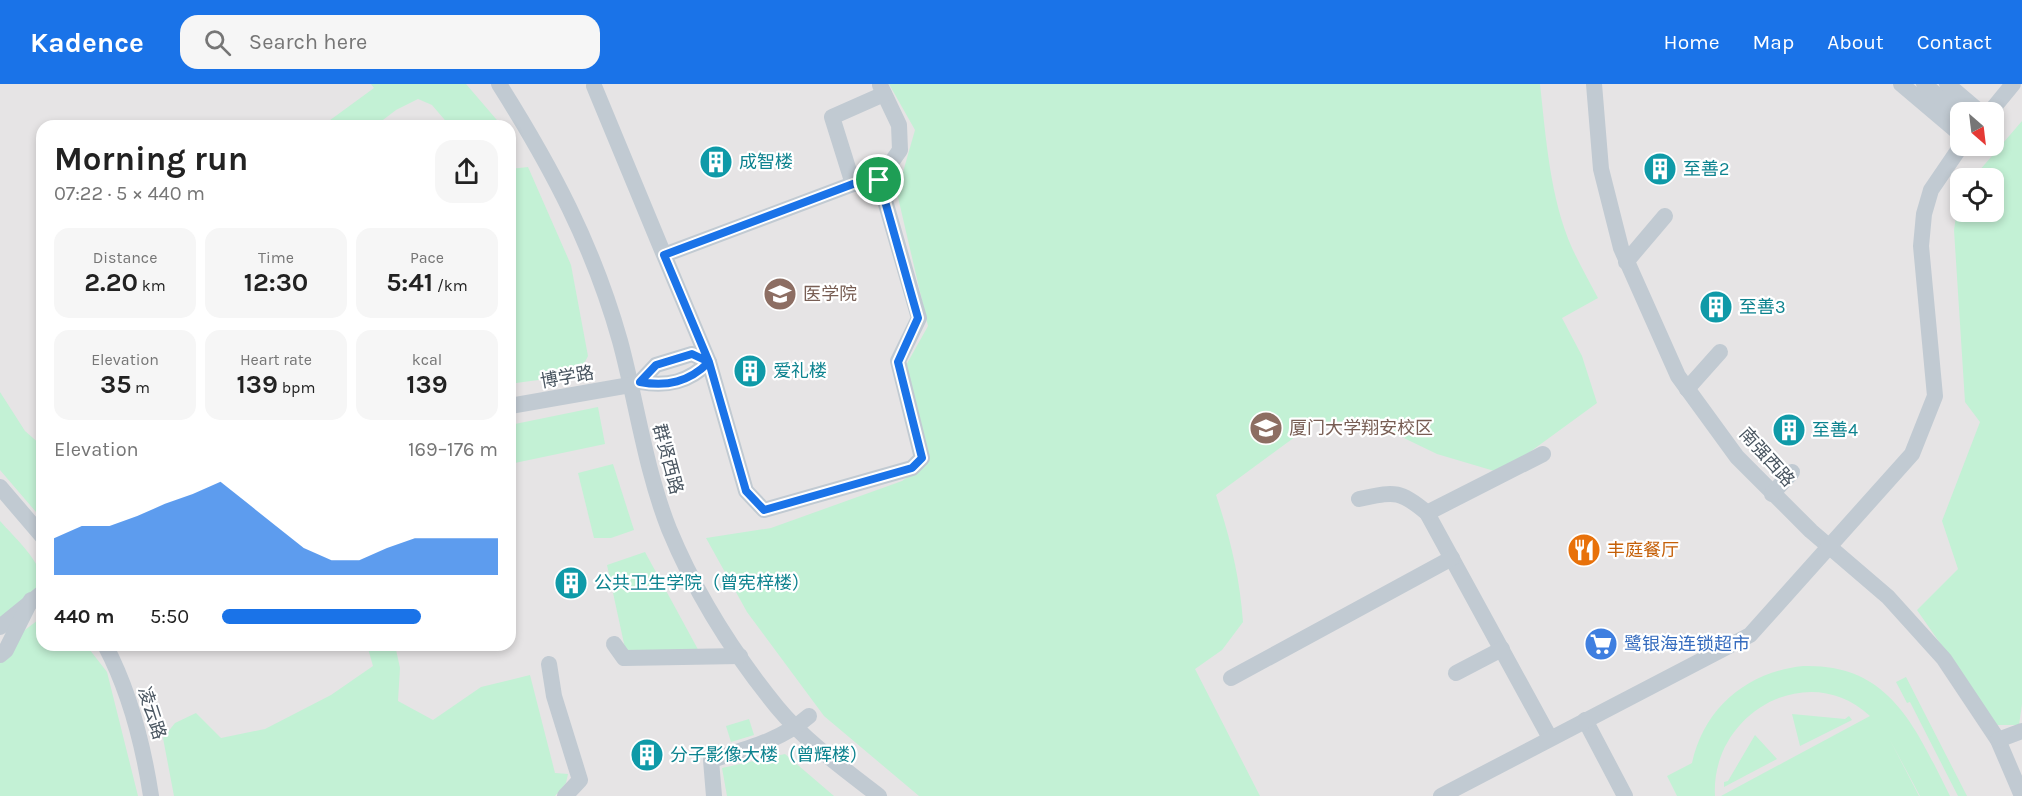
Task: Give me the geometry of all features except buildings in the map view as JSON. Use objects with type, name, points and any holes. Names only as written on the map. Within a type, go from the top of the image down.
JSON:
[{"type":"street","name":"群贤西路","points":[[499,84],[542,151],[573,213],[598,273],[635,384],[650,476],[669,529],[683,559],[740,656],[778,708],[803,721],[828,756],[879,796]]},
{"type":"street","points":[[594,84],[709,362],[746,491],[764,510],[912,468],[922,458],[898,362],[918,318],[879,180]]},
{"type":"street","name":"南强西路","points":[[1593,84],[1601,170],[1626,261],[1678,376],[1737,457],[1772,494],[1828,546],[1888,597],[1944,659],[1998,740],[2022,796]]},
{"type":"street","points":[[1901,84],[1950,126]]},
{"type":"street","points":[[1924,84],[1950,106]]},
{"type":"street","points":[[1947,84],[1968,102]]},
{"type":"street","points":[[1998,102],[2013,84]]},
{"type":"street","points":[[664,255],[853,184],[879,180],[900,150],[898,125],[882,89],[832,117],[853,184]]},
{"type":"street","points":[[1441,796],[1750,635],[1912,454],[1935,396],[1921,246],[1924,214],[1931,190],[1954,156]]},
{"type":"street","points":[[1626,261],[1665,216]]},
{"type":"street","points":[[1688,388],[1720,351]]},
{"type":"street","points":[[635,384],[656,365],[692,354],[709,362]]},
{"type":"street","name":"博学路","points":[[516,405],[635,384]]},
{"type":"street","points":[[1427,513],[1543,454]]},
{"type":"street","points":[[1772,494],[1792,472]]},
{"type":"street","points":[[0,487],[36,529]]},
{"type":"street","points":[[1359,499],[1387,494],[1407,496],[1427,513],[1550,738]]},
{"type":"street","points":[[1231,678],[1452,558]]},
{"type":"street","points":[[0,627],[36,598]]},
{"type":"street","points":[[0,655],[6,650],[36,599]]},
{"type":"street","points":[[614,644],[624,658],[740,656]]},
{"type":"street","points":[[1456,673],[1502,649]]},
{"type":"street","name":"凌云路","points":[[108,651],[143,746],[151,796]]},
{"type":"street","points":[[549,664],[554,696],[580,780],[589,796]]},
{"type":"street","points":[[1585,720],[1625,796]]},
{"type":"street","points":[[714,796],[711,760],[766,742],[803,721]]},
{"type":"street","points":[[1998,740],[2022,731]]},
{"type":"street","points":[[565,796],[580,780]]},
{"type":"shaded area","name":"厦门大学翔安校区","points":[[0,84],[2022,84],[2022,796],[0,796]]},
{"type":"green space","points":[[371,84],[466,84],[497,120],[445,120],[432,105],[418,99],[396,110],[383,120],[330,120],[374,88]]},
{"type":"green space","points":[[889,84],[1540,84],[1550,168],[1559,209],[1572,248],[1598,298],[1562,318],[1582,356],[1597,403],[1501,473],[1437,454],[1381,427],[1314,423],[1216,495],[1234,558],[1243,622],[1222,650],[1195,669],[1260,796],[919,796],[824,716],[747,612],[706,538],[771,528],[902,481],[919,469],[900,376],[928,326],[897,193],[915,130]]},
{"type":"green space","points":[[2022,121],[2022,704],[2019,725],[1997,725],[1917,610],[1958,569],[1942,521],[1980,422],[1965,402],[1955,222],[2004,222],[2004,168],[1982,168],[1992,156],[2004,156],[2004,142]]},
{"type":"green space","points":[[528,167],[571,265],[588,356],[583,364],[565,375],[516,383],[516,168]]},
{"type":"green space","points":[[0,392],[25,431],[36,441],[36,512],[0,470]]},
{"type":"green space","points":[[598,407],[605,444],[516,463],[516,424]]},
{"type":"green space","points":[[613,464],[634,530],[611,538],[594,538],[578,473]]},
{"type":"green space","points":[[0,521],[36,564],[36,589],[0,618]]},
{"type":"green space","points":[[645,552],[701,655],[626,653],[607,565]]},
{"type":"green space","points":[[36,622],[36,651],[91,651],[107,672],[138,796],[0,796],[0,649]]},
{"type":"green space","points":[[369,651],[396,651],[400,668],[398,701],[433,720],[481,687],[530,675],[555,773],[568,774],[566,783],[555,796],[174,796],[163,738],[175,723],[196,713],[221,738],[265,729],[331,695],[373,666]]},
{"type":"green space","points":[[1803,666],[1833,668],[1858,676],[1879,688],[1897,705],[1912,725],[1950,796],[1920,796],[1890,740],[1919,796],[1721,796],[1870,716],[1845,699],[1818,692],[1792,694],[1767,703],[1745,720],[1728,741],[1718,767],[1715,796],[1677,796],[1667,776],[1692,763],[1707,725],[1731,696],[1764,676]]},
{"type":"green space","points":[[1906,677],[1967,796],[1958,796],[1910,702],[1907,703],[1896,682]]},
{"type":"green space","points":[[1792,714],[1845,719],[1849,716],[1852,720],[1800,746]]},
{"type":"green space","points":[[749,719],[754,735],[731,742],[726,726]]},
{"type":"green space","points":[[1755,735],[1777,759],[1724,787],[1724,782],[1728,781]]},
{"type":"green space","points":[[785,754],[834,796],[727,796],[722,768]]},
{"type":"place","name":"成智楼","points":[[716,162]]},
{"type":"place","name":"至善2","points":[[1660,169]]},
{"type":"place","name":"医学院","points":[[780,294]]},
{"type":"place","name":"至善3","points":[[1716,307]]},
{"type":"place","name":"爱礼楼","points":[[750,371]]},
{"type":"place","name":"厦门大学翔安校区","points":[[1266,428]]},
{"type":"place","name":"至善4","points":[[1789,430]]},
{"type":"place","name":"丰庭餐厅","points":[[1584,550]]},
{"type":"place","name":"公共卫生学院（曾宪梓楼）","points":[[571,583]]},
{"type":"place","name":"鹭银海连锁超市","points":[[1601,644]]},
{"type":"place","name":"分子影像大楼（曾辉楼）","points":[[647,755]]},
{"type":"route","points":[[879,180],[853,184],[664,255],[709,362],[697,374],[662,386],[640,382],[656,365],[692,354],[709,362],[746,491],[764,510],[912,468],[922,458],[898,362],[918,318],[879,180]]}]
